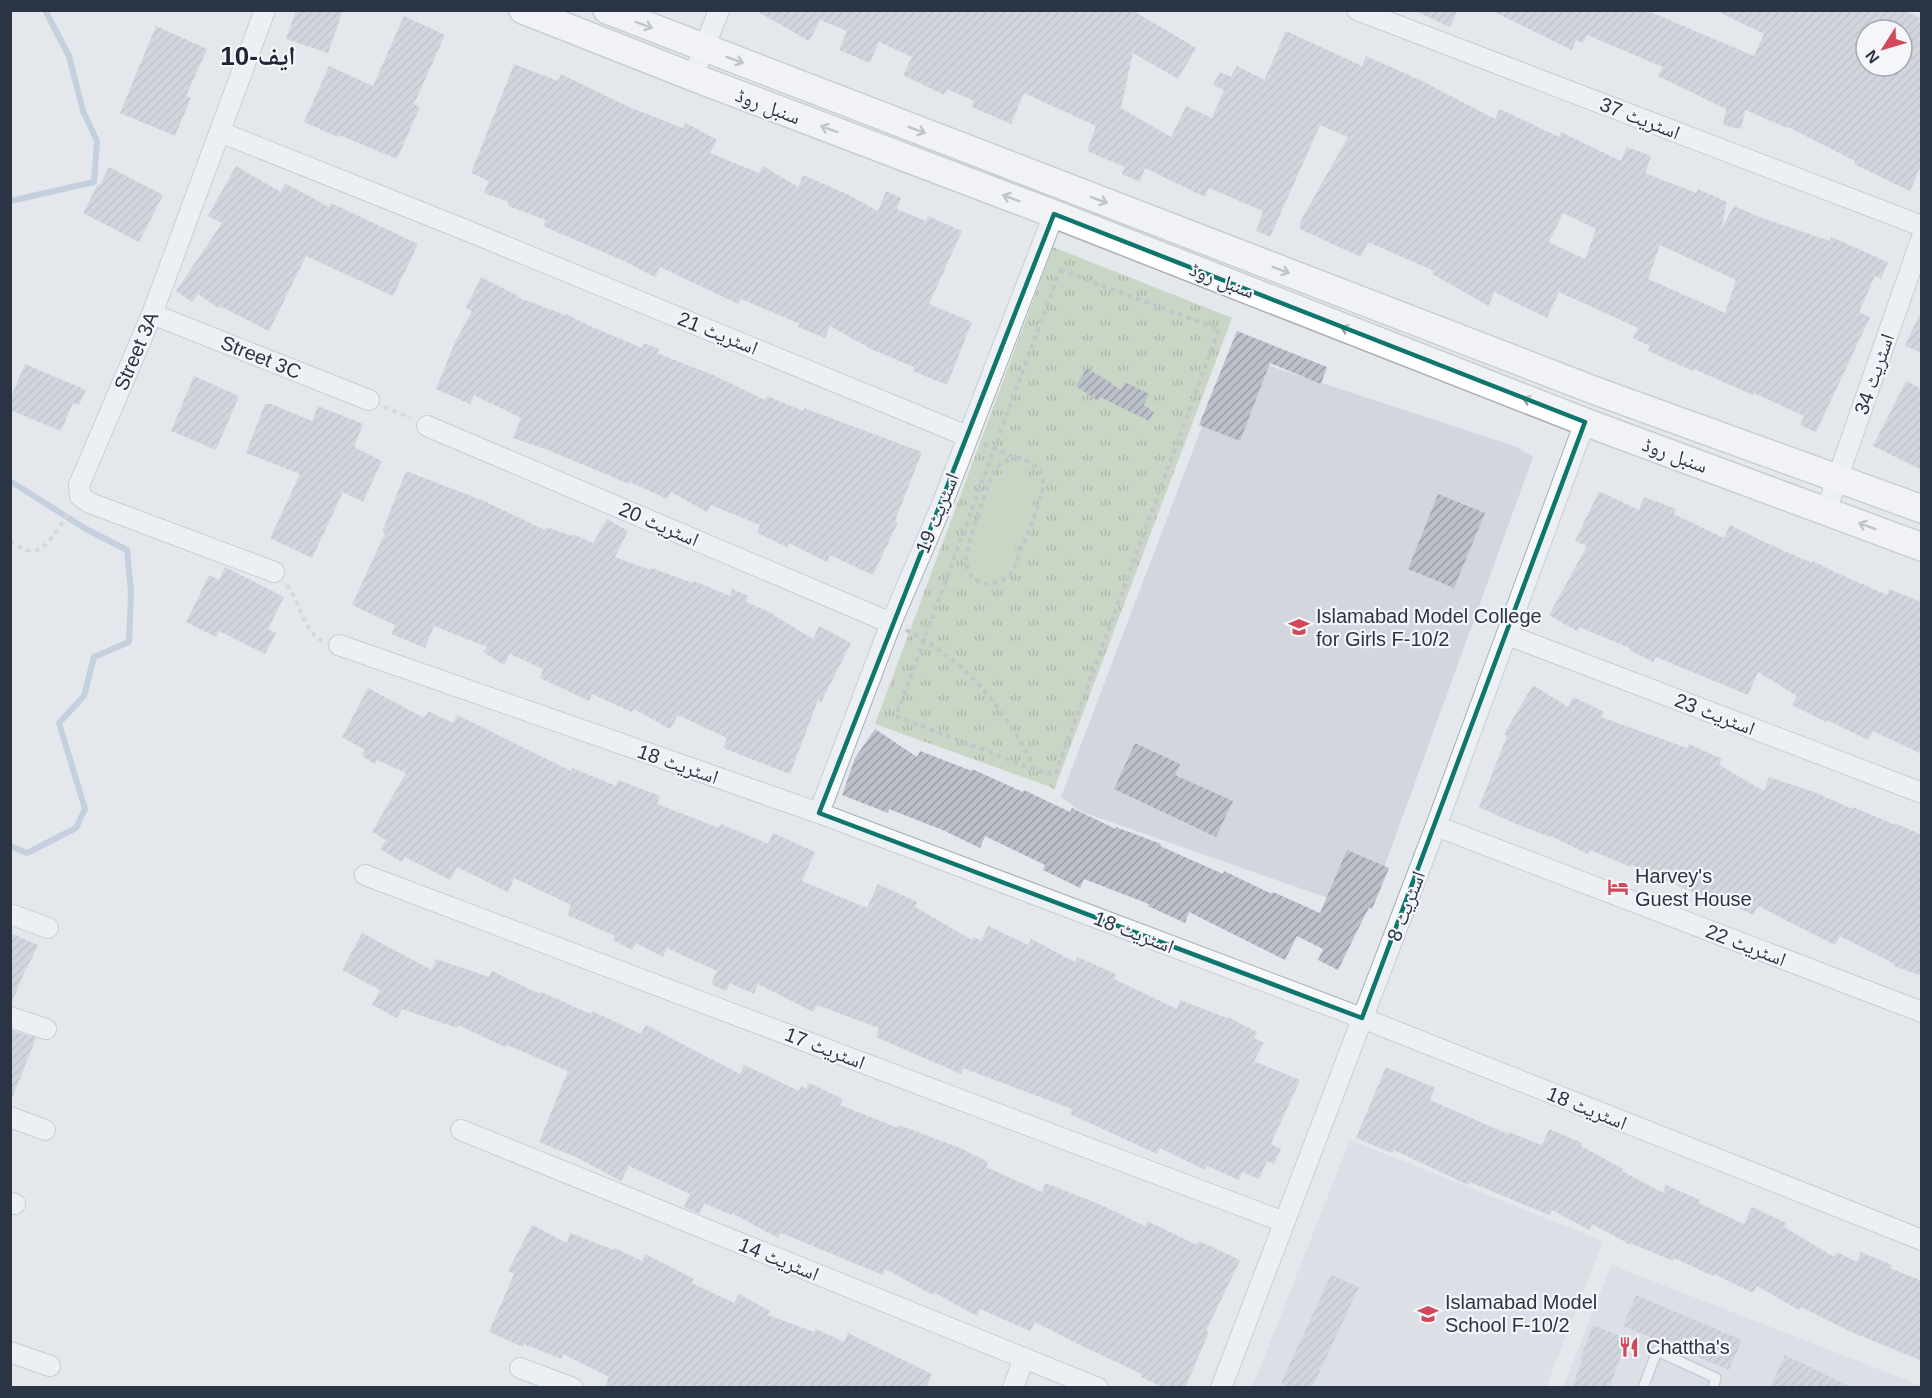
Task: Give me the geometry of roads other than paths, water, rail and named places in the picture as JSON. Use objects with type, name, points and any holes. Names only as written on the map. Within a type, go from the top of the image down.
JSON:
[{"type":"street","name":"Street 3A","points":[[265,10],[152,314],[79,484],[80,496],[90,503],[274,572]]},
{"type":"street","name":"سنبل روڈ","points":[[523,10],[1586,422],[1922,547]]},
{"type":"street","name":"سنبل روڈ","points":[[607,10],[1596,391],[1922,509]]},
{"type":"street","points":[[693,77],[719,10]]},
{"type":"street","name":"اسٹریٹ 37","points":[[1358,10],[1922,226]]},
{"type":"street","name":"اسٹریٹ 21","points":[[220,132],[967,436]]},
{"type":"street","name":"اسٹریٹ 19","points":[[819,813],[891,622],[940,507],[1054,214]]},
{"type":"street","points":[[1154,253],[1164,225]]},
{"type":"street","name":"اسٹریٹ 34","points":[[1826,511],[1922,237]]},
{"type":"street","name":"Street 3C","points":[[152,314],[369,400]]},
{"type":"street","name":"اسٹریٹ 8","points":[[1221,1388],[1436,826],[1586,422]]},
{"type":"street","name":"اسٹریٹ 20","points":[[427,426],[891,622]]},
{"type":"street","name":"اسٹریٹ 23","points":[[1508,635],[1922,793]]},
{"type":"street","name":"اسٹریٹ 18","points":[[339,645],[819,813],[1362,1018],[1922,1240]]},
{"type":"street","name":"اسٹریٹ 22","points":[[1436,826],[1922,1012]]},
{"type":"street","name":"اسٹریٹ 17","points":[[365,875],[1284,1222]]},
{"type":"street","points":[[10,914],[48,928]]},
{"type":"street","points":[[10,1017],[46,1029]]},
{"type":"street","points":[[10,1117],[45,1130]]},
{"type":"street","name":"اسٹریٹ 14","points":[[461,1130],[1098,1388]]},
{"type":"street","points":[[10,1352],[50,1366]]},
{"type":"street","points":[[1012,1388],[1024,1358]]},
{"type":"street","points":[[520,1368],[573,1388]]},
{"type":"lane","points":[[1643,1388],[1657,1352],[1716,1378],[1713,1388]]},
{"type":"waterway","points":[[10,201],[94,182],[97,141],[83,111],[69,56],[45,10]]},
{"type":"waterway","points":[[10,481],[86,529],[127,550],[131,592],[129,642],[94,657],[84,696],[59,723],[85,809],[76,828],[27,853],[10,846]]},
{"type":"place","name":"Islamabad Model College for Girls F-10/2","points":[[1299,627]]},
{"type":"place","name":"Harvey's Guest House","points":[[1618,887]]},
{"type":"place","name":"Islamabad Model School F-10/2","points":[[1428,1314]]},
{"type":"place","name":"Chattha's","points":[[1629,1347]]},
{"type":"district","name":"ایف-10","points":[[258,56]]}]
